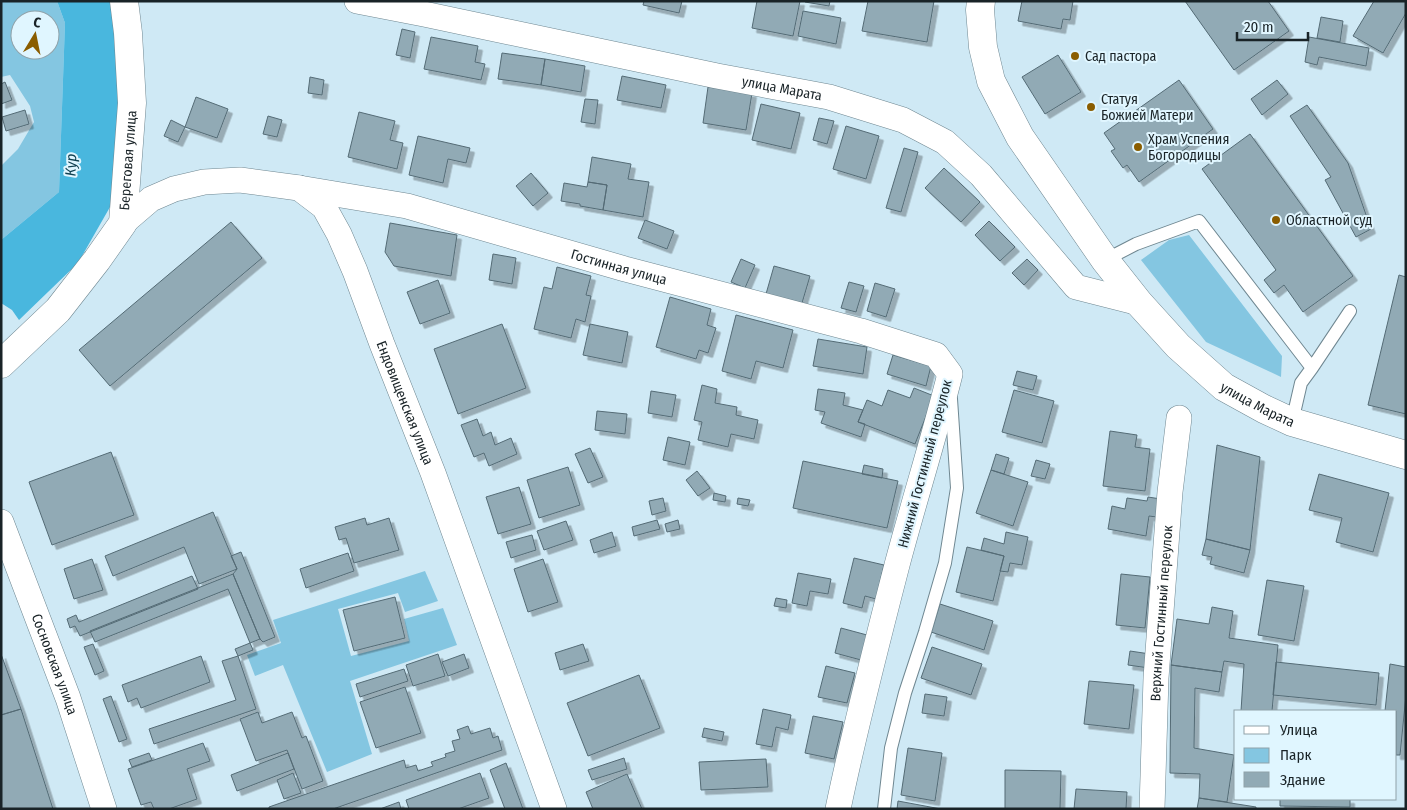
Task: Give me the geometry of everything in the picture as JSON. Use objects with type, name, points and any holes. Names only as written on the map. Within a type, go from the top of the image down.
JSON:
[{"type":"main road","name":"Береговая улица","points":[[1,364],[58,310],[98,260],[123,222],[132,103],[124,1]]},
{"type":"main road","name":"улица Марата","points":[[981,1],[983,47],[991,81],[1020,138],[1105,260],[1139,303],[1178,346],[1224,386],[1264,409],[1292,422],[1406,456]]},
{"type":"street","name":"улица Марата","points":[[356,1],[717,76],[829,97],[903,120],[945,142],[980,175],[1076,288],[1139,303]]},
{"type":"street","name":"Ендовищенская улица","points":[[123,222],[151,199],[174,189],[204,182],[240,180],[299,188],[324,207],[339,234],[355,271],[433,473],[554,809]]},
{"type":"street","name":"Гостинная улица","points":[[299,188],[407,206],[625,269],[861,331],[943,364]]},
{"type":"street","name":"Нижний Гостинный переулок","points":[[838,809],[850,751],[895,573],[943,364]]},
{"type":"street","name":"Верхний Гостинный переулок","points":[[1152,809],[1156,678],[1170,492],[1179,418]]},
{"type":"street","name":"Сосновская улица","points":[[1,522],[68,698],[104,809]]},
{"type":"lane","points":[[1105,260],[1136,244],[1199,221],[1312,368]]},
{"type":"lane","points":[[1292,422],[1301,383],[1350,311]]},
{"type":"lane","name":"Нижний Гостинный переулок","points":[[884,809],[890,748],[944,568],[957,488],[943,364]]},
{"type":"green space","points":[[1,1],[57,1],[65,23],[59,192],[1,240],[1,166],[18,149],[34,122],[30,106],[10,75],[1,77]]},
{"type":"green space","points":[[1189,235],[1282,356],[1281,377],[1206,342],[1141,260],[1169,240]]},
{"type":"green space","points":[[425,571],[438,601],[405,612],[398,593],[338,609],[351,656],[409,641],[404,619],[443,608],[457,645],[350,681],[372,754],[327,772],[283,665],[255,676],[247,655],[281,643],[273,620]]},
{"type":"shaded area","points":[[57,1],[113,1],[118,53],[118,117],[114,200],[78,263],[19,320],[12,310],[1,303],[1,240],[59,192],[65,23]]},
{"type":"building","points":[[644,1],[682,1],[679,13],[643,5]]},
{"type":"building","points":[[757,1],[800,1],[793,36],[752,28]]},
{"type":"building","points":[[806,1],[830,1],[829,6]]},
{"type":"building","points":[[868,1],[934,1],[927,42],[862,31]]},
{"type":"building","points":[[1022,1],[1073,1],[1070,20],[1063,19],[1061,29],[1018,21]]},
{"type":"building","points":[[1185,1],[1268,1],[1289,31],[1234,70]]},
{"type":"building","points":[[1374,1],[1406,1],[1406,13],[1383,53],[1353,36]]},
{"type":"building","points":[[803,11],[841,18],[836,44],[798,36]]},
{"type":"building","points":[[1321,17],[1343,21],[1340,42],[1317,38]]},
{"type":"building","points":[[402,29],[415,32],[410,58],[396,55]]},
{"type":"building","points":[[431,37],[478,46],[475,62],[485,64],[481,80],[424,69]]},
{"type":"building","points":[[1309,37],[1369,48],[1366,66],[1319,57],[1317,65],[1305,62]]},
{"type":"building","points":[[502,53],[545,59],[541,85],[498,79]]},
{"type":"building","points":[[1058,55],[1081,92],[1045,114],[1022,77]]},
{"type":"building","points":[[545,59],[585,66],[581,92],[541,85]]},
{"type":"building","points":[[622,76],[666,85],[661,108],[617,100]]},
{"type":"building","points":[[310,77],[324,80],[322,95],[308,93]]},
{"type":"building","points":[[1179,80],[1213,129],[1139,182],[1127,165],[1123,168],[1111,151],[1115,149],[1104,133]]},
{"type":"building","points":[[1277,80],[1288,94],[1262,115],[1251,99]]},
{"type":"building","points":[[5,82],[12,100],[1,104],[1,84]]},
{"type":"building","points":[[708,87],[752,93],[746,130],[703,123]]},
{"type":"building","points":[[196,97],[228,109],[217,138],[185,127]]},
{"type":"building","points":[[585,99],[598,100],[595,124],[581,122]]},
{"type":"building","points":[[761,104],[800,113],[791,149],[752,140]]},
{"type":"building","points":[[1307,105],[1348,163],[1371,229],[1356,237],[1325,180],[1331,177],[1290,116]]},
{"type":"building","points":[[25,110],[29,124],[6,131],[2,117]]},
{"type":"building","points":[[359,112],[395,121],[390,140],[403,143],[397,169],[348,157]]},
{"type":"building","points":[[268,116],[282,120],[277,137],[263,134]]},
{"type":"building","points":[[819,118],[834,121],[827,144],[813,140]]},
{"type":"building","points":[[171,120],[185,127],[178,142],[164,136]]},
{"type":"building","points":[[846,126],[879,136],[866,179],[833,169]]},
{"type":"building","name":"Областной суд","points":[[1250,134],[1353,276],[1303,312],[1284,285],[1274,293],[1264,280],[1276,270],[1202,169]]},
{"type":"building","points":[[418,136],[470,148],[466,163],[448,159],[443,183],[409,175]]},
{"type":"building","points":[[904,148],[918,152],[901,212],[886,208]]},
{"type":"building","points":[[592,157],[631,164],[628,179],[649,182],[643,217],[603,210],[607,185],[588,182]]},
{"type":"building","points":[[944,168],[980,202],[961,222],[925,188]]},
{"type":"building","points":[[531,173],[548,193],[533,206],[516,186]]},
{"type":"building","points":[[588,182],[607,185],[603,210],[561,201],[564,183],[587,187]]},
{"type":"building","points":[[645,220],[674,231],[667,249],[638,238]]},
{"type":"building","points":[[989,221],[1015,247],[1000,261],[975,235]]},
{"type":"building","points":[[231,222],[262,258],[110,386],[79,350]]},
{"type":"building","points":[[390,223],[457,235],[451,276],[394,266],[385,252]]},
{"type":"building","points":[[493,254],[516,258],[512,284],[489,280]]},
{"type":"building","points":[[741,259],[755,265],[745,288],[731,282]]},
{"type":"building","points":[[1027,259],[1038,270],[1024,285],[1012,273]]},
{"type":"building","points":[[774,266],[810,276],[802,303],[766,294]]},
{"type":"building","points":[[557,267],[591,276],[586,295],[591,296],[585,322],[576,319],[571,338],[534,329],[544,287],[552,289]]},
{"type":"building","points":[[1399,275],[1406,277],[1406,414],[1368,405]]},
{"type":"building","points":[[438,280],[450,313],[420,324],[407,292]]},
{"type":"building","points":[[849,282],[864,286],[856,312],[841,308]]},
{"type":"building","points":[[875,283],[895,289],[886,317],[867,311]]},
{"type":"building","points":[[670,297],[711,309],[707,325],[716,328],[708,353],[699,350],[696,359],[656,347]]},
{"type":"building","points":[[736,315],[793,330],[783,368],[756,361],[751,379],[722,371]]},
{"type":"building","points":[[502,324],[526,388],[458,414],[434,349]]},
{"type":"building","points":[[590,324],[628,332],[622,363],[583,355]]},
{"type":"building","points":[[818,339],[867,347],[863,374],[813,366]]},
{"type":"building","points":[[893,355],[931,366],[926,386],[887,374]]},
{"type":"building","points":[[1017,371],[1037,376],[1033,390],[1013,385]]},
{"type":"building","points":[[702,385],[717,389],[715,403],[737,407],[736,415],[758,420],[754,439],[731,434],[728,447],[698,440],[702,422],[694,420]]},
{"type":"building","points":[[914,388],[934,396],[915,444],[858,422],[867,400],[882,406],[888,390],[910,398]]},
{"type":"building","points":[[818,389],[845,393],[843,405],[863,410],[858,422],[865,424],[861,437],[821,423],[825,412],[815,410]]},
{"type":"building","points":[[1014,390],[1054,401],[1042,443],[1002,432]]},
{"type":"building","points":[[651,391],[676,395],[672,417],[648,413]]},
{"type":"building","points":[[597,411],[627,414],[625,434],[595,430]]},
{"type":"building","points":[[477,419],[483,436],[491,432],[495,445],[511,438],[517,454],[489,466],[484,453],[474,457],[461,425]]},
{"type":"building","points":[[1110,431],[1137,435],[1135,447],[1150,449],[1145,491],[1103,486]]},
{"type":"building","points":[[668,437],[690,442],[685,465],[663,460]]},
{"type":"building","points":[[1217,445],[1260,457],[1250,550],[1206,539]]},
{"type":"building","points":[[590,448],[603,477],[588,483],[575,454]]},
{"type":"building","points":[[111,452],[134,515],[52,545],[29,482]]},
{"type":"building","points":[[996,454],[1009,458],[1004,474],[991,470]]},
{"type":"building","points":[[1036,460],[1050,464],[1045,479],[1031,476]]},
{"type":"building","points":[[803,461],[898,481],[887,528],[793,508]]},
{"type":"building","points":[[864,465],[883,469],[882,478],[862,474]]},
{"type":"building","points":[[568,467],[580,505],[539,518],[527,480]]},
{"type":"building","points":[[991,470],[1028,482],[1013,526],[976,513]]},
{"type":"building","points":[[697,471],[710,488],[698,496],[686,480]]},
{"type":"building","points":[[1319,474],[1389,493],[1373,552],[1336,542],[1342,518],[1309,510]]},
{"type":"building","points":[[519,487],[531,524],[498,534],[486,497]]},
{"type":"building","points":[[714,493],[726,496],[725,502],[713,500]]},
{"type":"building","points":[[1148,497],[1167,500],[1164,518],[1149,516],[1146,536],[1108,529],[1112,506],[1125,509],[1127,498],[1147,501]]},
{"type":"building","points":[[663,498],[666,511],[652,515],[649,501]]},
{"type":"building","points":[[738,498],[750,500],[748,506],[737,504]]},
{"type":"building","points":[[213,512],[237,569],[199,584],[184,547],[113,576],[105,556]]},
{"type":"building","points":[[365,518],[367,525],[389,518],[399,550],[354,563],[346,538],[339,540],[335,527]]},
{"type":"building","points":[[657,520],[660,529],[634,536],[632,527]]},
{"type":"building","points":[[678,520],[680,529],[667,532],[665,524]]},
{"type":"building","points":[[566,521],[573,540],[544,550],[537,531]]},
{"type":"building","points":[[612,532],[616,546],[594,553],[590,540]]},
{"type":"building","points":[[1006,532],[1028,537],[1022,565],[1010,563],[1008,572],[1000,571],[1004,556],[981,550],[984,538],[1004,544]]},
{"type":"building","points":[[532,535],[536,550],[511,558],[506,542]]},
{"type":"building","points":[[1206,539],[1250,550],[1244,573],[1210,564],[1212,557],[1202,555]]},
{"type":"building","points":[[967,547],[1004,556],[993,601],[956,592]]},
{"type":"building","points":[[241,552],[275,637],[263,642],[260,639],[233,574],[237,569],[231,556]]},
{"type":"building","points":[[348,553],[354,571],[306,588],[300,569]]},
{"type":"building","points":[[854,558],[884,565],[876,599],[865,596],[862,608],[843,603]]},
{"type":"building","points":[[92,559],[103,590],[74,599],[64,569]]},
{"type":"building","points":[[543,559],[558,602],[528,612],[514,569]]},
{"type":"building","points":[[798,573],[831,579],[828,594],[810,591],[807,606],[792,603]]},
{"type":"building","points":[[233,574],[260,639],[250,643],[228,589],[95,642],[90,631]]},
{"type":"building","points":[[1121,574],[1150,577],[1145,628],[1116,625]]},
{"type":"building","points":[[192,576],[198,589],[80,636],[75,626],[70,628],[67,619],[76,615],[79,622]]},
{"type":"building","points":[[1267,580],[1304,586],[1294,641],[1258,635]]},
{"type":"building","points":[[395,597],[405,638],[354,651],[343,610]]},
{"type":"building","points":[[776,598],[787,600],[786,608],[774,606]]},
{"type":"building","points":[[940,604],[993,621],[984,650],[931,632]]},
{"type":"building","points":[[1212,607],[1233,611],[1229,638],[1278,645],[1272,710],[1241,710],[1244,664],[1224,661],[1222,672],[1171,665],[1177,619],[1209,624]]},
{"type":"building","points":[[841,628],[867,635],[861,660],[835,653]]},
{"type":"building","points":[[250,643],[253,650],[238,656],[235,649]]},
{"type":"building","points":[[93,644],[104,671],[95,675],[84,647]]},
{"type":"building","points":[[583,644],[589,661],[560,670],[555,653]]},
{"type":"building","points":[[932,647],[982,664],[971,695],[921,678]]},
{"type":"building","points":[[1130,651],[1150,654],[1149,668],[1128,665]]},
{"type":"building","points":[[1,654],[21,709],[1,715]]},
{"type":"building","points":[[438,654],[445,676],[413,686],[406,665]]},
{"type":"building","points":[[464,654],[469,668],[448,676],[442,662]]},
{"type":"building","points":[[201,656],[210,682],[141,708],[137,698],[128,702],[122,685]]},
{"type":"building","points":[[238,656],[256,709],[154,744],[149,729],[236,700],[222,661]]},
{"type":"building","points":[[1276,662],[1379,673],[1376,705],[1273,695]]},
{"type":"building","points":[[1390,664],[1406,667],[1406,695],[1400,755],[1397,755],[1397,710],[1385,710]]},
{"type":"building","points":[[1171,665],[1222,672],[1219,692],[1195,688],[1194,748],[1234,755],[1227,802],[1199,798],[1200,774],[1170,773]]},
{"type":"building","points":[[826,666],[855,673],[847,703],[818,697]]},
{"type":"building","points":[[404,669],[408,681],[360,697],[356,684]]},
{"type":"building","points":[[639,675],[660,728],[588,756],[567,703]]},
{"type":"building","points":[[1089,681],[1134,685],[1129,729],[1084,724]]},
{"type":"building","points":[[405,687],[421,733],[376,748],[360,702]]},
{"type":"building","points":[[925,694],[947,697],[944,716],[922,713]]},
{"type":"building","points":[[111,696],[127,739],[119,742],[103,699]]},
{"type":"building","points":[[21,709],[53,809],[1,809],[1,715]]},
{"type":"building","points":[[763,709],[791,715],[788,730],[776,727],[772,747],[756,744]]},
{"type":"building","points":[[258,712],[262,723],[292,712],[302,738],[306,736],[323,781],[302,789],[287,750],[256,761],[240,719]]},
{"type":"building","points":[[813,716],[843,722],[834,759],[805,753]]},
{"type":"building","points":[[468,726],[471,734],[490,728],[493,738],[498,736],[502,750],[333,809],[269,809],[269,807],[404,760],[406,768],[416,765],[418,771],[433,766],[431,762],[446,757],[445,754],[455,751],[452,741],[460,739],[457,730]]},
{"type":"building","points":[[704,728],[724,732],[722,741],[702,737]]},
{"type":"building","points":[[203,743],[210,761],[187,769],[197,799],[169,809],[154,809],[151,802],[141,805],[128,769]]},
{"type":"building","points":[[908,748],[942,753],[935,801],[901,795]]},
{"type":"building","points":[[149,753],[152,760],[132,767],[129,760]]},
{"type":"building","points":[[288,753],[294,769],[237,791],[231,775]]},
{"type":"building","points":[[624,758],[627,769],[592,780],[588,770]]},
{"type":"building","points":[[766,759],[768,787],[701,790],[699,762]]},
{"type":"building","points":[[506,763],[523,809],[505,809],[490,770]]},
{"type":"building","points":[[1005,770],[1061,771],[1060,809],[1005,809]]},
{"type":"building","points":[[293,773],[301,793],[284,799],[277,780]]},
{"type":"building","points":[[480,773],[489,798],[458,809],[409,809],[406,800]]},
{"type":"building","points":[[627,774],[642,809],[593,809],[586,792]]},
{"type":"building","points":[[1076,789],[1127,792],[1126,809],[1074,809]]},
{"type":"building","points":[[1199,798],[1256,807],[1256,809],[1197,809]]},
{"type":"building","points":[[1280,800],[1350,800],[1350,807],[1280,806]]},
{"type":"building","points":[[898,801],[941,809],[897,809]]},
{"type":"building","points":[[399,802],[401,809],[380,809]]},
{"type":"place","name":"Сад пастора","points":[[1075,56]]},
{"type":"place","name":"Статуя Божией Матери","points":[[1091,107]]},
{"type":"place","name":"Храм Успения Богородицы","points":[[1138,147]]},
{"type":"place","name":"Областной суд","points":[[1276,220]]},
{"type":"water label","name":"Кур","points":[[71,165]]}]
